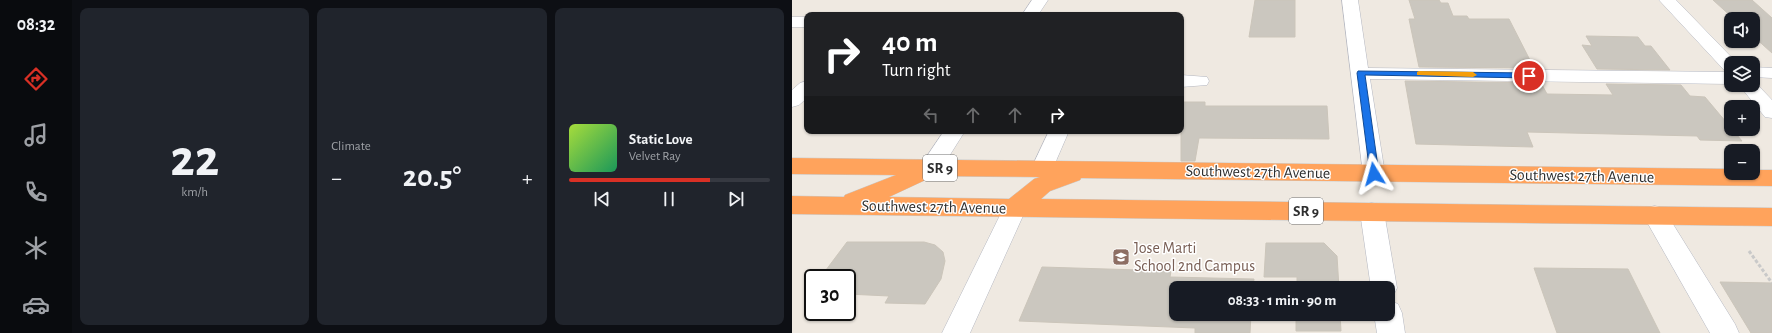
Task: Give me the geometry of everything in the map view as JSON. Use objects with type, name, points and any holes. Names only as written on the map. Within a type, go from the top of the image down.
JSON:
[{"type":"highway","name":"Southwest 27th Avenue","points":[[792,166],[1772,178]]},
{"type":"highway","points":[[840,206],[892,187],[930,168]]},
{"type":"highway","points":[[1014,207],[1042,185],[1061,177],[1088,169]]},
{"type":"highway","name":"Southwest 27th Avenue","points":[[792,205],[1772,217]]},
{"type":"street","points":[[1032,12],[1040,0]]},
{"type":"street","points":[[1350,0],[1374,174]]},
{"type":"street","points":[[1667,0],[1724,60]]},
{"type":"street","points":[[792,22],[804,22]]},
{"type":"street","points":[[1760,72],[1772,73]]},
{"type":"street","points":[[1361,73],[1724,78]]},
{"type":"street","points":[[1184,81],[1200,81]]},
{"type":"street","points":[[792,101],[804,90]]},
{"type":"street","points":[[1754,92],[1772,112]]},
{"type":"street","points":[[930,168],[953,134]]},
{"type":"street","points":[[1042,169],[1058,134]]},
{"type":"street","points":[[956,333],[1014,207]]},
{"type":"street","points":[[1372,212],[1383,281]]},
{"type":"street","points":[[1655,215],[1725,333]]},
{"type":"street","points":[[1389,321],[1391,333]]},
{"type":"path","points":[[1749,251],[1772,283]]},
{"type":"building","points":[[1255,0],[1295,0],[1295,37],[1249,37]]},
{"type":"building","points":[[1409,0],[1439,0],[1441,3],[1448,3],[1453,16],[1467,16],[1469,19],[1509,19],[1534,68],[1419,67],[1409,19],[1415,19]]},
{"type":"building","points":[[1713,0],[1752,0],[1772,18],[1772,53],[1760,42],[1760,12],[1726,12]]},
{"type":"building","points":[[1586,36],[1638,37],[1645,46],[1651,46],[1670,70],[1597,69],[1582,45],[1592,46]]},
{"type":"building","points":[[1405,81],[1541,83],[1547,94],[1613,95],[1606,84],[1681,85],[1690,96],[1705,97],[1724,120],[1724,136],[1738,136],[1742,141],[1700,140],[1697,136],[1527,132],[1533,147],[1416,144]]},
{"type":"building","points":[[1184,102],[1205,102],[1205,106],[1327,106],[1329,139],[1199,138],[1195,161],[1181,161],[1181,134],[1184,134]]},
{"type":"building","points":[[847,242],[924,242],[935,245],[943,252],[945,261],[941,279],[925,304],[885,303],[889,296],[856,294],[856,269],[827,269]]},
{"type":"building","points":[[1266,243],[1324,243],[1337,256],[1339,281],[1297,281],[1297,277],[1264,277]]},
{"type":"building","points":[[1042,267],[1171,271],[1170,277],[1254,279],[1254,281],[1169,281],[1169,321],[1251,321],[1250,333],[1195,333],[1195,328],[1019,321]]},
{"type":"building","points":[[1534,268],[1628,269],[1660,333],[1557,333]]},
{"type":"building","points":[[1720,282],[1772,283],[1772,333],[1751,333]]},
{"type":"building","points":[[1296,321],[1340,321],[1341,331],[1296,331]]},
{"type":"slow traffic","points":[[1419,74],[1473,75]]},
{"type":"place","name":"Jose Marti School 2nd Campus","points":[[1121,257]]},
{"type":"route","points":[[1374,174],[1361,73],[1529,76]]}]
